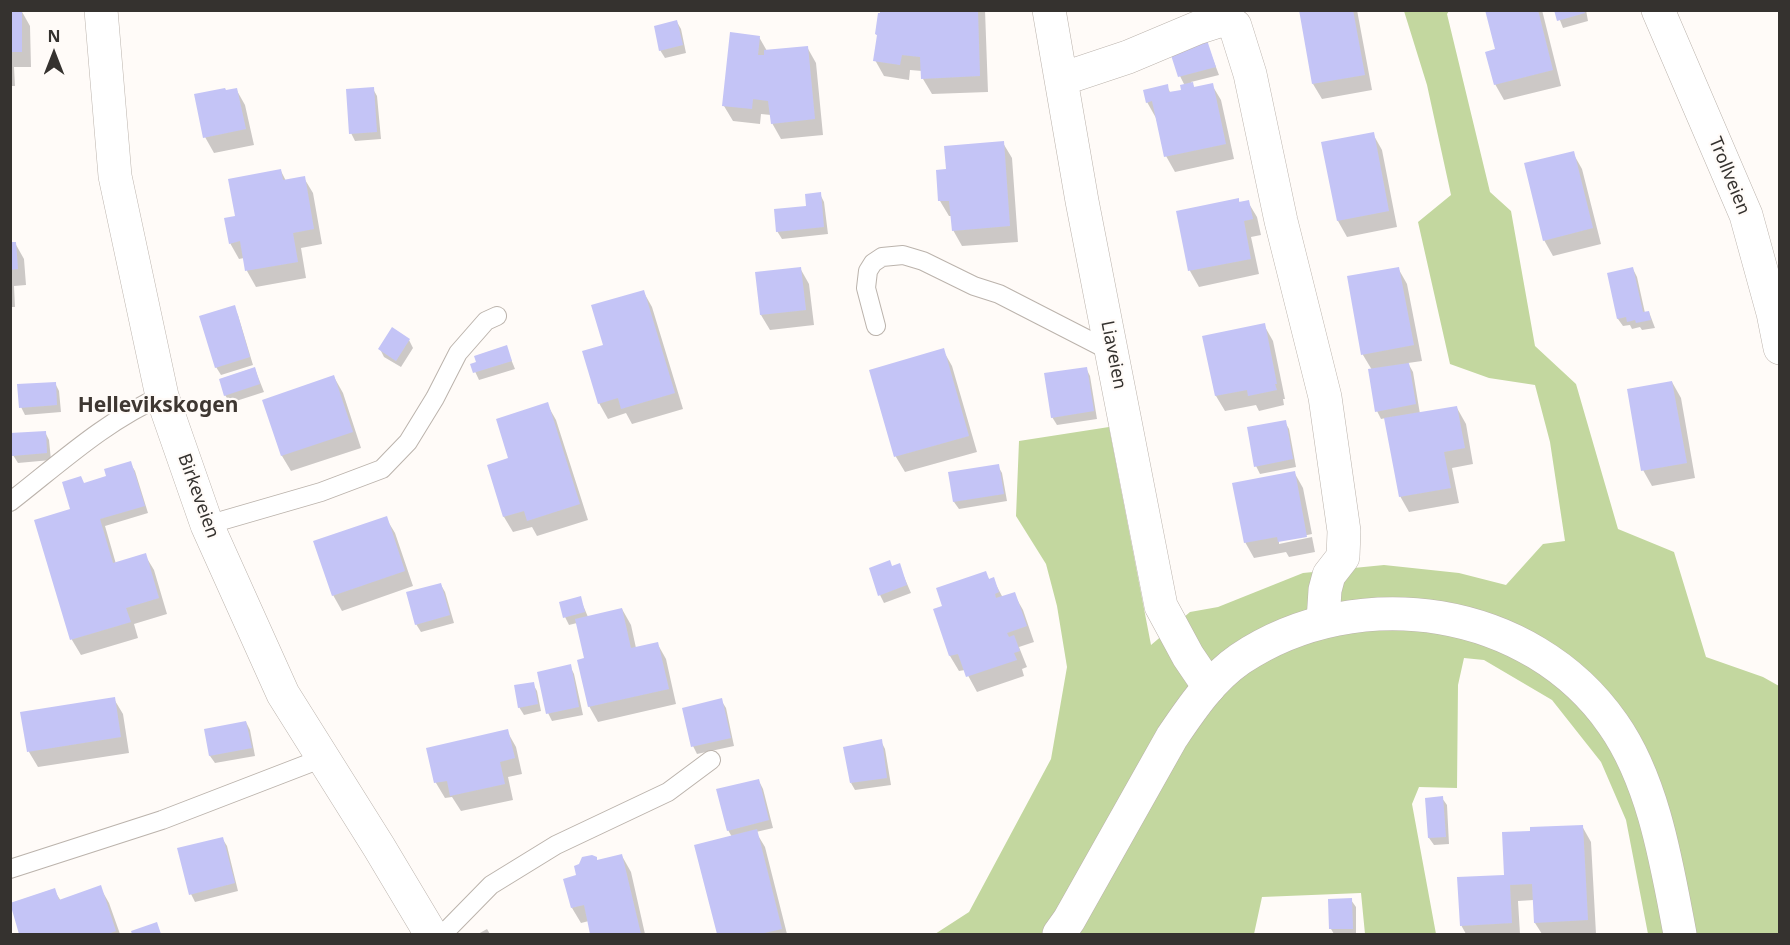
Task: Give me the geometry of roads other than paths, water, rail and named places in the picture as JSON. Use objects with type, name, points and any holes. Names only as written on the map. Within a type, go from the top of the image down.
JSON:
[{"type":"street","name":"Birkeveien","points":[[101,10],[115,176],[162,396],[207,525],[283,694],[431,934]]},
{"type":"street","name":"Liaveien","points":[[1049,10],[1082,201],[1161,606],[1188,656],[1209,687]]},
{"type":"street","name":"Trollveien","points":[[1658,10],[1746,215],[1773,313],[1779,348]]},
{"type":"street","points":[[1062,79],[1128,57],[1222,20],[1235,26],[1250,74],[1281,221],[1325,397],[1344,531],[1343,557],[1329,575],[1325,590],[1323,621]]},
{"type":"street","points":[[1059,934],[1172,737],[1209,687],[1239,660],[1294,630],[1323,621],[1367,613],[1399,613],[1442,617],[1495,631],[1540,654],[1586,690],[1614,725],[1637,767],[1665,856],[1680,934]]},
{"type":"lane","points":[[876,326],[866,288],[868,271],[873,263],[882,256],[903,255],[923,261],[974,286],[999,294],[1112,352]]},
{"type":"lane","points":[[207,525],[321,492],[382,469],[408,442],[435,398],[458,353],[486,321],[497,316]]},
{"type":"lane","points":[[10,502],[118,419],[162,396]]},
{"type":"lane","points":[[10,868],[162,820],[323,758]]},
{"type":"lane","points":[[443,934],[491,885],[556,845],[668,792],[711,760]]},
{"type":"district","name":"Hellevikskogen","points":[[158,406]]}]
